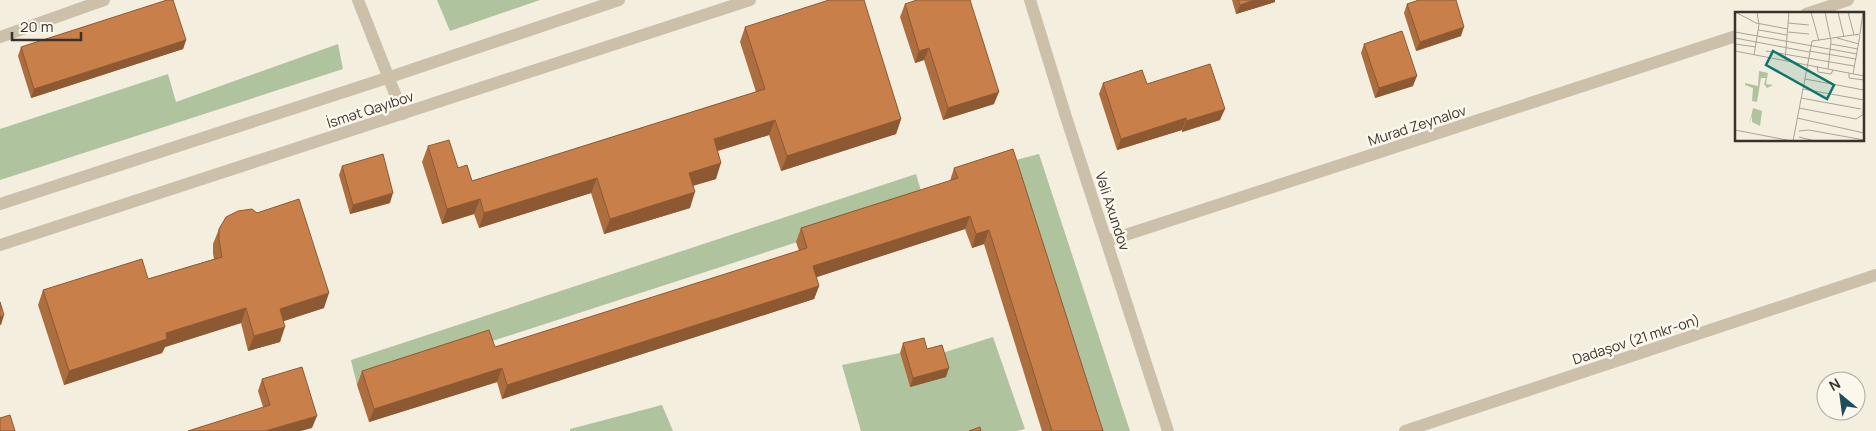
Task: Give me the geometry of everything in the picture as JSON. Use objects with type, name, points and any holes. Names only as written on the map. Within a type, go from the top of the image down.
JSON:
[{"type":"street","points":[[0,37],[104,0]]},
{"type":"street","points":[[358,0],[403,114]]},
{"type":"street","name":"İsmət Qayıbov","points":[[0,204],[619,0]]},
{"type":"street","name":"İsmət Qayıbov","points":[[0,245],[750,0]]},
{"type":"street","name":"Vəli Axundov","points":[[1030,0],[1168,431]]},
{"type":"street","points":[[1812,12],[1848,0]]},
{"type":"street","name":"Murad Zeynalov","points":[[1107,241],[1735,36]]},
{"type":"street","name":"Dadaşov (21 mkr-on)","points":[[1405,431],[1876,276]]},
{"type":"green space","points":[[437,0],[540,0],[450,31]]},
{"type":"green space","points":[[338,44],[343,69],[0,180],[0,129],[168,74],[176,102]]},
{"type":"green space","points":[[1039,154],[1130,431],[1094,431],[1008,162]]},
{"type":"green space","points":[[916,174],[924,201],[357,385],[351,360]]},
{"type":"green space","points":[[993,337],[1025,429],[1017,431],[861,431],[842,365],[900,353],[910,387],[939,354]]},
{"type":"green space","points":[[662,405],[673,431],[570,431],[570,429]]},
{"type":"building","points":[[167,0],[173,0],[186,40],[34,89],[21,47]]},
{"type":"building","points":[[829,0],[864,0],[901,119],[787,156],[775,120],[714,139],[721,163],[689,173],[695,192],[610,219],[597,178],[484,213],[480,199],[447,209],[428,146],[449,140],[458,168],[467,165],[472,181],[765,89],[745,27]]},
{"type":"building","points":[[917,0],[970,0],[999,92],[948,108],[929,48],[919,51],[905,4]]},
{"type":"building","points":[[1238,0],[1255,0],[1240,5]]},
{"type":"building","points":[[1419,0],[1456,0],[1464,27],[1420,42],[1407,4]]},
{"type":"building","points":[[1402,31],[1417,76],[1379,88],[1364,44]]},
{"type":"building","points":[[1210,64],[1225,109],[1186,121],[1186,118],[1121,139],[1103,83],[1142,70],[1147,84]]},
{"type":"building","points":[[1013,149],[1103,431],[1052,431],[989,230],[976,234],[970,216],[813,266],[819,286],[507,385],[502,368],[374,409],[362,371],[489,330],[495,347],[807,248],[801,228],[958,178],[954,168]]},
{"type":"building","points":[[383,154],[393,193],[353,205],[342,166]]},
{"type":"building","points":[[299,199],[329,293],[280,309],[285,327],[254,336],[246,308],[166,333],[167,339],[69,371],[43,290],[142,259],[148,279],[222,257],[219,229],[226,217],[238,211],[252,209],[257,213]]},
{"type":"building","points":[[0,302],[4,315],[0,317]]},
{"type":"building","points":[[924,338],[927,349],[942,345],[949,368],[913,378],[903,343]]},
{"type":"building","points":[[302,367],[317,416],[265,431],[188,431],[270,405],[262,379]]},
{"type":"building","points":[[10,415],[15,431],[0,431],[0,418]]},
{"type":"building","points":[[980,427],[981,431],[969,431]]}]
